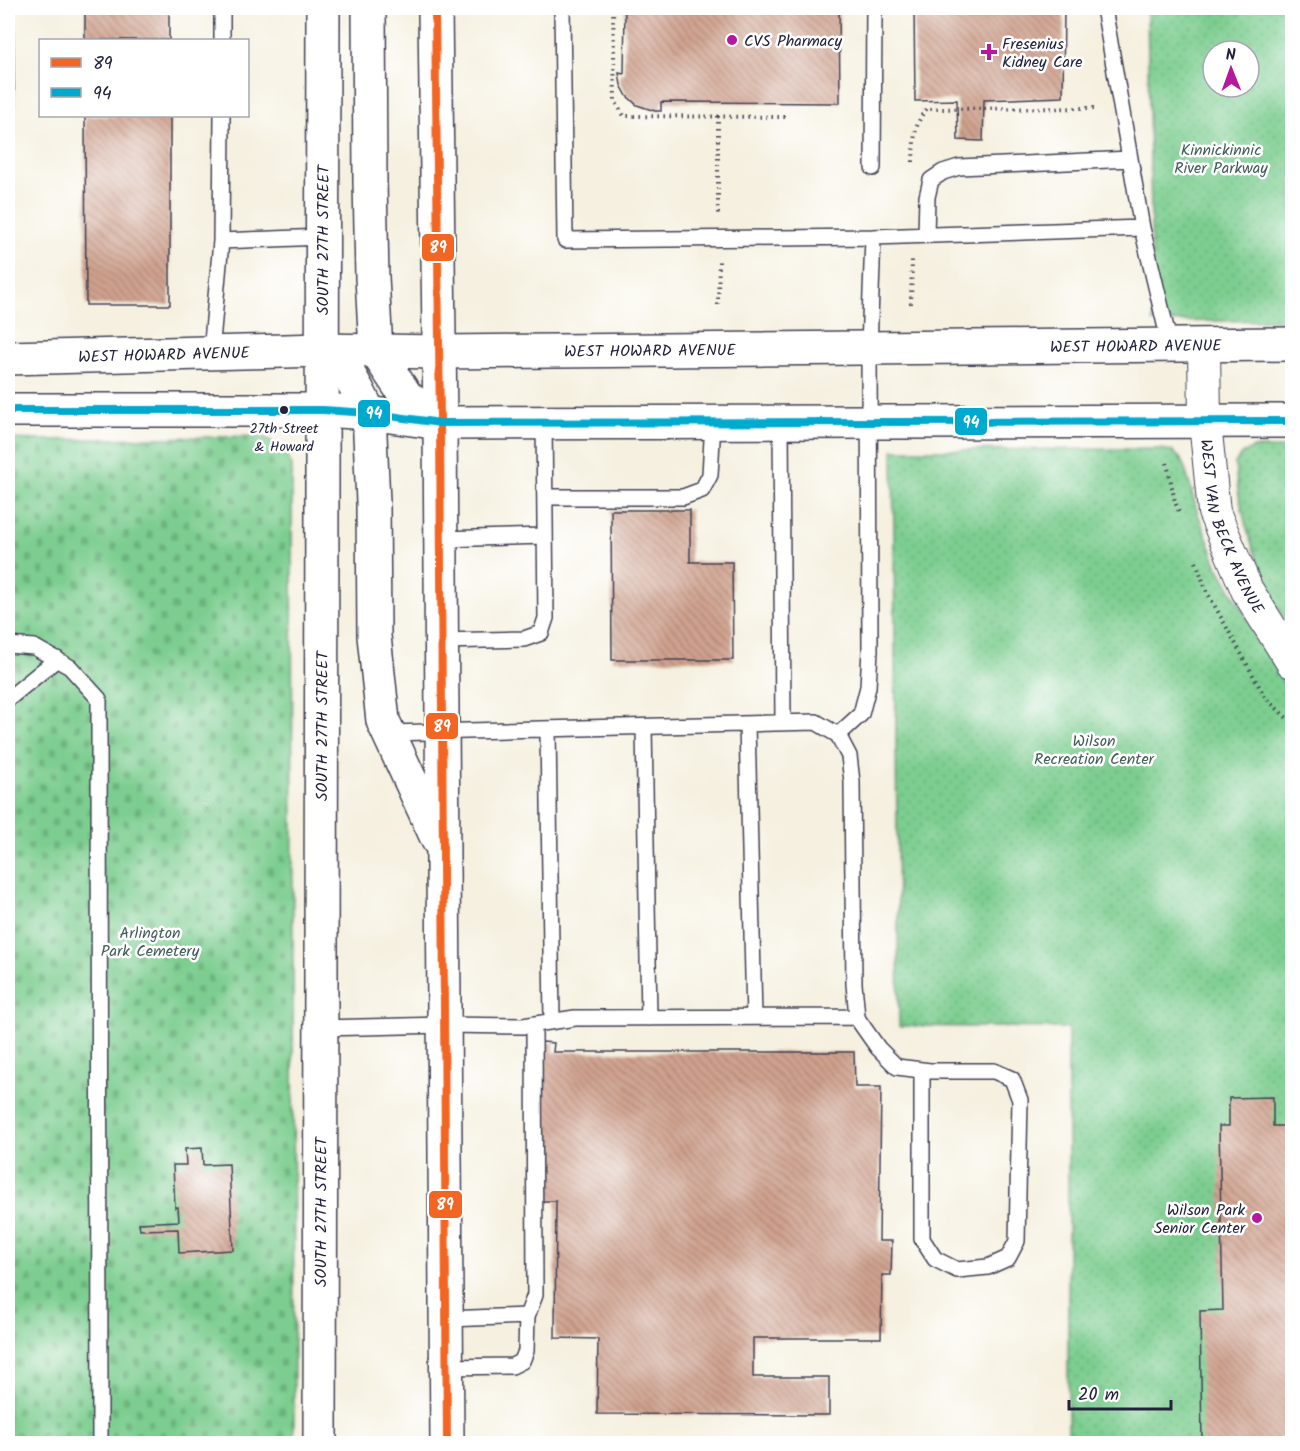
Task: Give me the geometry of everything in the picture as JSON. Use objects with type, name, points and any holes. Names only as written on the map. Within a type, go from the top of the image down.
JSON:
[{"type":"main road","name":"SOUTH 27TH STREET","points":[[320,1443],[323,8]]},
{"type":"main road","points":[[369,8],[370,191],[376,351],[406,396],[440,423]]},
{"type":"main road","points":[[435,8],[447,1443]]},
{"type":"main road","name":"WEST HOWARD AVENUE","points":[[8,358],[322,350],[439,352],[1293,344]]},
{"type":"main road","points":[[322,350],[343,364],[369,413],[373,502],[374,636],[383,721],[443,849]]},
{"type":"main road","points":[[8,410],[323,410],[369,413],[440,423],[1293,421]]},
{"type":"street","name":"WEST VAN BECK AVENUE","points":[[1204,345],[1205,422],[1214,512],[1247,590],[1293,662]]},
{"type":"lane","points":[[222,8],[222,39]]},
{"type":"lane","points":[[562,8],[565,240],[873,237],[1142,228]]},
{"type":"lane","points":[[873,168],[874,8]]},
{"type":"lane","points":[[1104,8],[1142,228],[1170,345]]},
{"type":"lane","points":[[211,353],[221,241],[222,117]]},
{"type":"lane","points":[[926,235],[927,197],[931,180],[943,172],[959,167],[1130,159]]},
{"type":"lane","points":[[221,241],[322,237]]},
{"type":"lane","points":[[838,735],[861,714],[868,687],[870,650],[869,348],[873,237]]},
{"type":"lane","points":[[781,421],[783,723]]},
{"type":"lane","points":[[441,641],[524,639],[541,633],[546,618],[544,422]]},
{"type":"lane","points":[[544,497],[683,497],[702,490],[710,475],[713,422]]},
{"type":"lane","points":[[441,539],[545,536]]},
{"type":"lane","points":[[8,645],[34,647],[57,659],[70,667],[99,699],[100,1443]]},
{"type":"lane","points":[[8,699],[57,659]]},
{"type":"lane","points":[[389,733],[816,722],[838,735],[849,756],[852,782],[854,984],[857,1017],[878,1048],[897,1067],[922,1070],[930,1071],[994,1071],[1012,1079],[1020,1100],[1017,1240],[1008,1258],[987,1267],[957,1270],[935,1259],[922,1239],[922,1070]]},
{"type":"lane","points":[[747,724],[754,1017]]},
{"type":"lane","points":[[644,727],[649,1018]]},
{"type":"lane","points":[[548,729],[552,1021]]},
{"type":"lane","points":[[321,1028],[523,1026],[575,1018],[857,1017]]},
{"type":"lane","points":[[447,1367],[512,1366],[522,1361],[526,1351],[527,1316],[535,1295],[534,1024]]},
{"type":"lane","points":[[446,1319],[527,1316]]},
{"type":"path","points":[[613,8],[615,101],[624,116],[788,117]]},
{"type":"green space","name":"Kinnickinnic River Parkway","points":[[1147,8],[1292,8],[1292,320],[1153,322]]},
{"type":"green space","name":"Arlington Park Cemetery","points":[[261,436],[280,448],[292,466],[294,1443],[8,1444],[8,439]]},
{"type":"green space","points":[[1254,448],[1292,448],[1292,630],[1262,573],[1241,504],[1235,463],[1243,453]]},
{"type":"green space","name":"Wilson Recreation Center","points":[[1161,449],[1172,451],[1180,458],[1218,567],[1292,693],[1292,1443],[1068,1443],[1068,1028],[899,1026],[893,450]]},
{"type":"building","points":[[8,8],[13,8],[15,136],[8,136]]},
{"type":"building","points":[[85,8],[169,8],[169,39],[85,39]]},
{"type":"building","name":"CVS Pharmacy","points":[[625,8],[839,8],[840,103],[661,102],[661,111],[637,105],[627,96],[621,85],[619,73],[624,74]]},
{"type":"building","name":"Fresenius Kidney Care","points":[[914,8],[1064,8],[1063,97],[984,100],[983,141],[958,140],[957,100],[915,101]]},
{"type":"building","points":[[85,117],[170,117],[170,305],[86,305]]},
{"type":"building","points":[[611,510],[690,510],[690,562],[732,562],[733,660],[612,660]]},
{"type":"building","points":[[542,1042],[554,1043],[553,1052],[854,1052],[855,1087],[881,1087],[879,1241],[892,1241],[891,1275],[882,1275],[881,1338],[753,1338],[753,1377],[829,1377],[829,1415],[597,1414],[598,1339],[555,1338],[556,1201],[541,1201]]},
{"type":"building","name":"Wilson Park Senior Center","points":[[1273,1097],[1273,1126],[1292,1126],[1292,1444],[1202,1444],[1200,1311],[1223,1310],[1219,1126],[1229,1126],[1229,1098]]},
{"type":"building","points":[[202,1148],[203,1165],[229,1164],[233,1250],[179,1253],[178,1229],[140,1230],[139,1223],[179,1221],[178,1207],[175,1208],[173,1165],[186,1165],[185,1149]]},
{"type":"transit line","name":"89","points":[[435,8],[447,1444]]},
{"type":"transit line","name":"94","points":[[8,410],[323,410],[369,413],[440,423],[1292,421]]},
{"type":"place","name":"CVS Pharmacy","points":[[732,40]]},
{"type":"place","name":"Fresenius Kidney Care","points":[[989,52]]},
{"type":"place","name":"27th Street & Howard","points":[[284,410]]},
{"type":"place","name":"Wilson Park Senior Center","points":[[1257,1218]]}]
